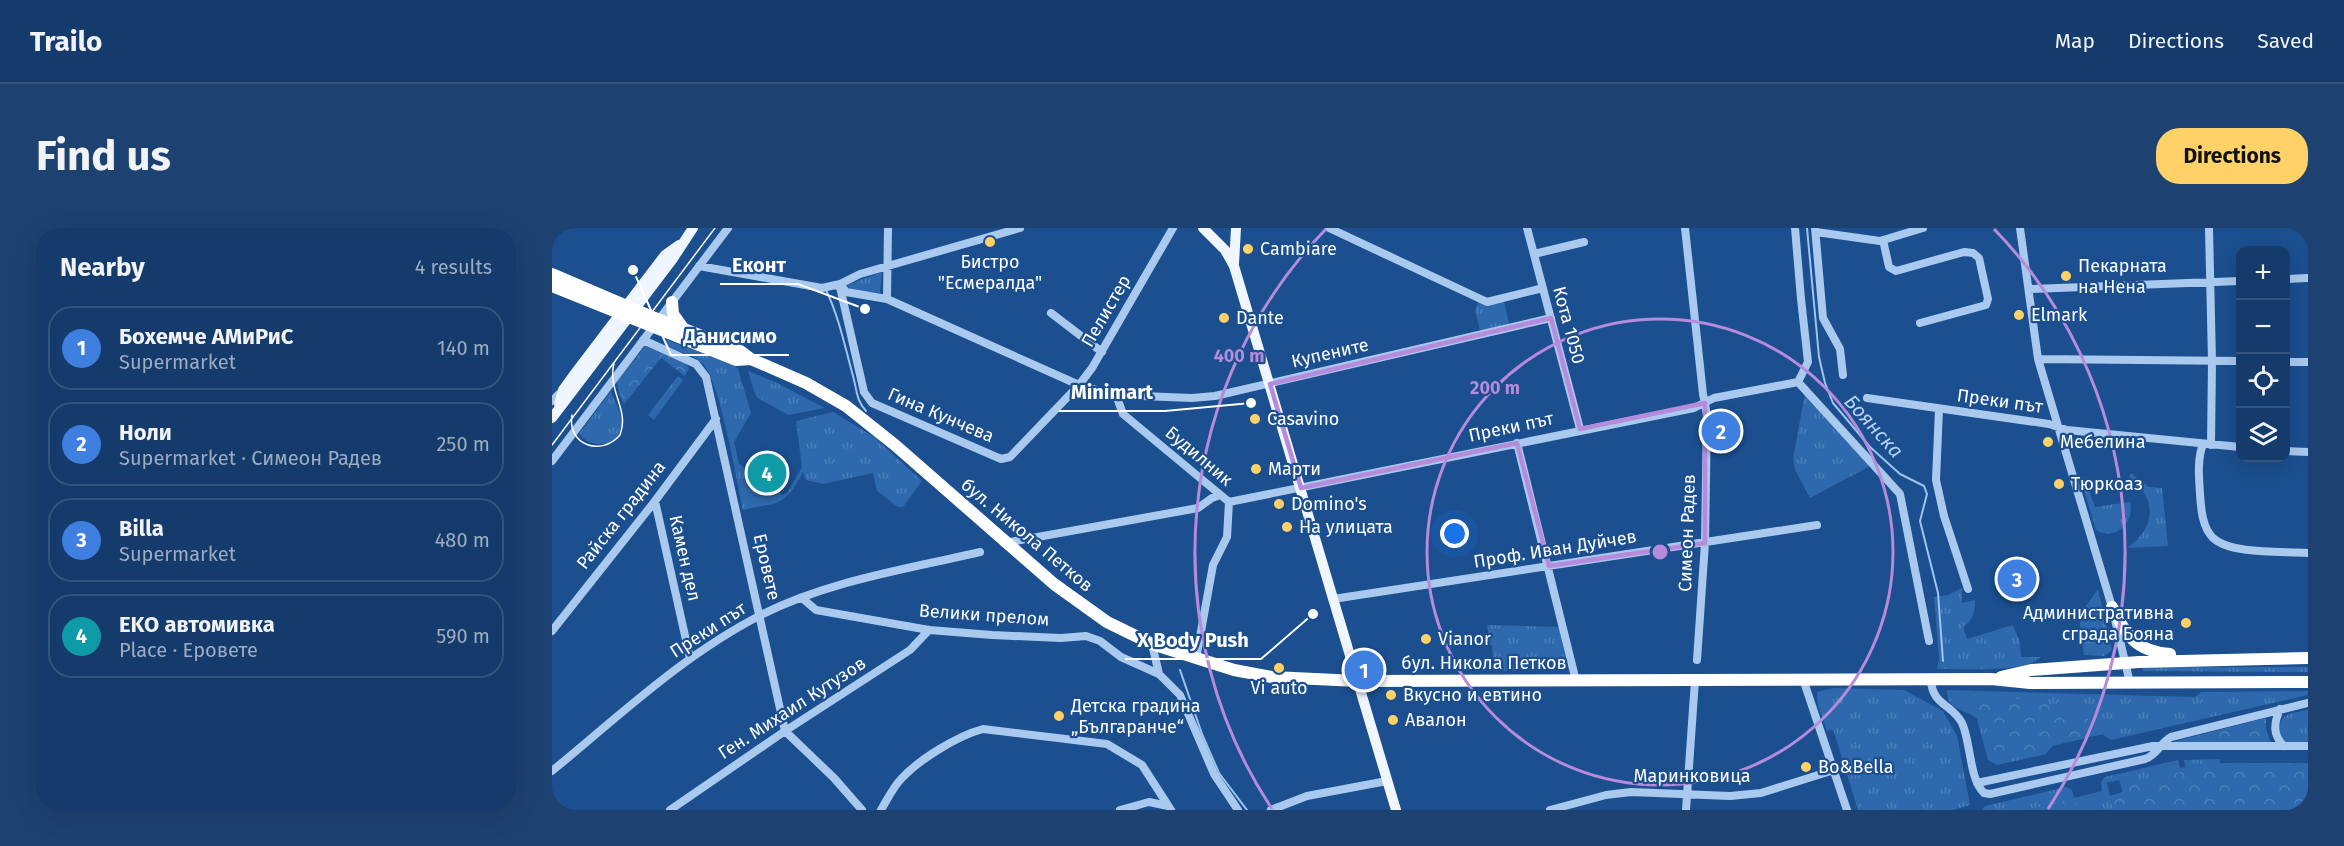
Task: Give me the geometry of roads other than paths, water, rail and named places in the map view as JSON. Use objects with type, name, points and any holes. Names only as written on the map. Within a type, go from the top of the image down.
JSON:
[{"type":"highway","name":"бул. Никола Петков","points":[[552,274],[627,312]]},
{"type":"highway","name":"бул. Никола Петков","points":[[552,286],[656,323],[736,360],[751,359]]},
{"type":"highway","points":[[672,302],[673,314],[682,328]]},
{"type":"highway","name":"бул. Никола Петков","points":[[656,323],[682,328],[739,350],[751,359],[806,383],[860,415],[1004,543],[1054,584],[1107,622],[1152,644],[1234,670],[1272,677],[1358,681],[1991,679],[2030,683],[2308,682]]},
{"type":"highway","points":[[2112,607],[2125,630],[2138,645],[2157,653],[2194,659],[2308,658]]},
{"type":"highway","name":"бул. Никола Петков","points":[[1991,679],[2031,670],[2194,659]]},
{"type":"main road","points":[[554,410],[627,312],[665,255],[681,243],[693,228]]},
{"type":"main road","points":[[1203,228],[1225,250],[1234,266],[1396,810]]},
{"type":"main road","points":[[1234,266],[1236,228]]},
{"type":"main road","points":[[554,410],[563,390],[627,312]]},
{"type":"street","points":[[681,243],[684,228]]},
{"type":"street","points":[[552,461],[728,228]]},
{"type":"street","points":[[887,299],[888,228]]},
{"type":"street","points":[[831,286],[860,274],[1020,228]]},
{"type":"street","name":"Пелистер","points":[[1010,457],[1079,385],[1102,352],[1173,228]]},
{"type":"street","points":[[1329,228],[1487,302],[1543,288]]},
{"type":"street","name":"Кота 1050","points":[[1527,228],[1580,429]]},
{"type":"street","name":"Симеон Радев","points":[[1685,228],[1707,415],[1705,543],[1697,660]]},
{"type":"street","points":[[1795,228],[1808,362],[1804,375],[1798,382],[1900,494],[1929,641]]},
{"type":"street","points":[[1843,375],[1840,349],[1823,318],[1816,230],[1882,240],[1923,228]]},
{"type":"street","points":[[2020,228],[2038,359],[2112,607],[2130,683]]},
{"type":"street","points":[[2209,228],[2212,361],[2207,444],[2199,454],[2201,509],[2213,537],[2224,545],[2242,549],[2308,553]]},
{"type":"street","points":[[1882,240],[1889,267],[1896,271],[1964,252],[1979,258],[1988,299],[1986,304],[1920,323]]},
{"type":"street","points":[[1534,254],[1584,242]]},
{"type":"street","points":[[699,266],[831,286],[846,292],[887,299],[1079,385]]},
{"type":"street","points":[[2290,279],[2308,278]]},
{"type":"street","points":[[2029,289],[2236,280]]},
{"type":"street","name":"Гина Кунчева","points":[[831,286],[864,392],[872,403],[1001,459],[1010,457]]},
{"type":"street","points":[[1051,314],[1102,352]]},
{"type":"street","name":"Купените","points":[[1079,385],[1116,395],[1192,398],[1215,396],[1551,318]]},
{"type":"street","name":"Еровете","points":[[643,340],[696,364],[710,389],[785,731]]},
{"type":"street","points":[[2038,359],[2236,362]]},
{"type":"street","points":[[2290,362],[2308,362]]},
{"type":"street","name":"Преки път","points":[[1229,502],[1580,429],[1694,408],[1714,398],[1798,382]]},
{"type":"street","name":"Будилник","points":[[1116,395],[1123,414],[1229,502],[1227,537],[1213,565],[1196,659]]},
{"type":"street","name":"Преки път","points":[[1867,399],[2057,426],[2067,430],[2236,447]]},
{"type":"street","points":[[1939,409],[1936,480],[1944,516],[1968,589]]},
{"type":"street","name":"Райска градина","points":[[552,631],[655,501],[716,419]]},
{"type":"street","points":[[1517,443],[1576,681]]},
{"type":"street","points":[[2290,451],[2308,452]]},
{"type":"street","points":[[1004,543],[1198,508],[1220,495]]},
{"type":"street","name":"Камен дел","points":[[655,501],[690,658]]},
{"type":"street","name":"Проф. Иван Дуйчев","points":[[1334,599],[1817,525]]},
{"type":"street","name":"Преки път","points":[[552,771],[690,658],[761,615],[834,587],[980,552]]},
{"type":"street","name":"Велики прелом","points":[[802,598],[816,610],[929,630],[1061,638],[1086,636],[1100,641],[1121,657],[1160,674]]},
{"type":"street","name":"Ген. Михаил Кутузов","points":[[670,810],[785,731],[910,650],[929,630]]},
{"type":"street","points":[[1152,644],[1160,674],[1180,695],[1214,774],[1238,810]]},
{"type":"street","points":[[1686,810],[1695,680]]},
{"type":"street","points":[[1803,680],[1847,810]]},
{"type":"street","points":[[1931,680],[1931,691],[1962,723],[1977,783],[1984,793],[1990,794],[2145,759],[2153,756],[2172,737],[2308,703]]},
{"type":"street","points":[[2280,709],[2275,722],[2275,731],[2284,746]]},
{"type":"street","points":[[881,810],[901,778],[932,755],[969,733],[982,729],[1107,744],[1142,765],[1169,808]]},
{"type":"street","points":[[785,731],[834,778],[862,810]]},
{"type":"street","points":[[1977,783],[2162,745],[2308,746]]},
{"type":"street","points":[[2045,769],[2052,774],[2048,781]]},
{"type":"street","name":"Маринковица","points":[[1550,810],[1631,792],[1730,796],[1761,793],[1834,770]]},
{"type":"street","points":[[1271,810],[1307,796],[1387,781]]},
{"type":"street","points":[[1120,810],[1149,802],[1169,808]]},
{"type":"waterway","name":"Боянска","points":[[1807,228],[1819,357],[1825,383],[1833,403],[1870,447],[1900,474],[1924,486],[1927,494],[1920,521],[1938,593],[1943,661]]},
{"type":"waterway","points":[[826,290],[838,321],[859,399],[866,411]]},
{"type":"waterway","points":[[1180,670],[1202,734],[1219,773],[1247,810]]},
{"type":"tram line","points":[[552,445],[715,228]]},
{"type":"tram line","points":[[572,415],[575,434],[587,444],[604,445],[620,435],[622,417],[613,383],[614,363]]},
{"type":"place","name":"Бистро \"Есмералда\"","points":[[990,242]]},
{"type":"place","name":"Cambiare","points":[[1248,249]]},
{"type":"place","name":"Данисимо","points":[[633,270]]},
{"type":"place","name":"Пекарната на Нена","points":[[2066,276]]},
{"type":"place","name":"Еконт","points":[[865,309]]},
{"type":"place","name":"Elmark","points":[[2019,315]]},
{"type":"place","name":"Dante","points":[[1224,318]]},
{"type":"place","name":"Minimart","points":[[1251,403]]},
{"type":"place","name":"Casavino","points":[[1255,419]]},
{"type":"place","name":"Ноли","points":[[1721,431]]},
{"type":"place","name":"Мебелина","points":[[2048,442]]},
{"type":"place","name":"Марти","points":[[1256,469]]},
{"type":"place","name":"EKO автомивка","points":[[767,473]]},
{"type":"place","name":"Тюркоаз","points":[[2059,484]]},
{"type":"place","name":"Domino's","points":[[1279,504]]},
{"type":"place","name":"На улицата","points":[[1287,527]]},
{"type":"place","name":"Billa","points":[[2017,579]]},
{"type":"place","name":"X Body Push","points":[[1313,614]]},
{"type":"place","name":"Административна сграда Бояна","points":[[2186,623]]},
{"type":"place","name":"Vianor","points":[[1426,639]]},
{"type":"place","name":"Vi auto","points":[[1279,668]]},
{"type":"place","name":"Бохемче АМиРиС","points":[[1364,670]]},
{"type":"place","name":"Вкусно и евтино","points":[[1391,695]]},
{"type":"place","name":"Детска градина „Българанче“","points":[[1059,716]]},
{"type":"place","name":"Авалон","points":[[1393,720]]},
{"type":"place","name":"Bo&Bella","points":[[1806,767]]}]
